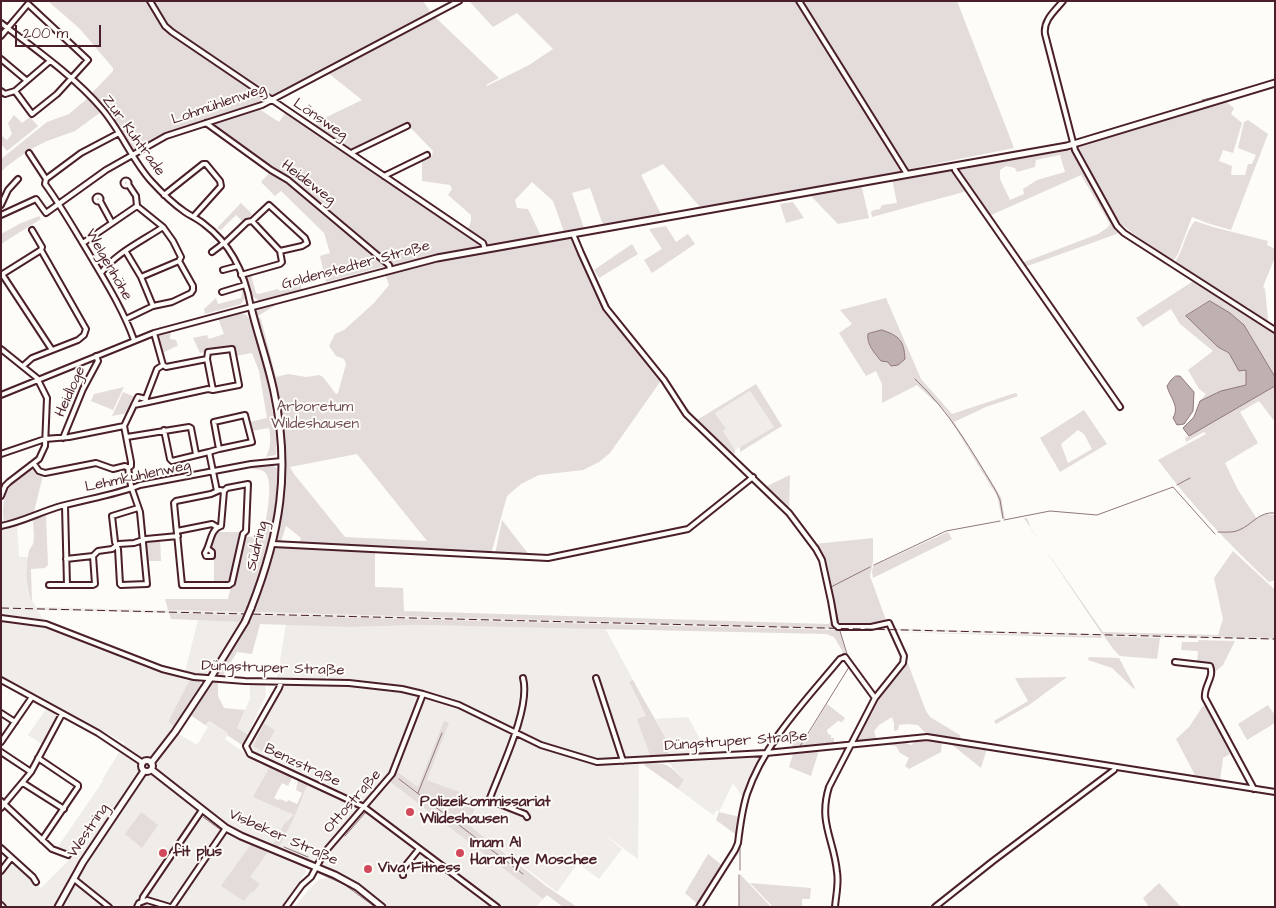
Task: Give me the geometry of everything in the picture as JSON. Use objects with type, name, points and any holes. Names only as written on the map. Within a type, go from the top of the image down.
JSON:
[{"type":"main road","name":"Goldenstedter Straße","points":[[251,307],[436,258],[1074,144],[1275,83]]},
{"type":"main road","name":"Südring","points":[[151,762],[175,732],[245,622],[266,571],[273,544],[280,502],[281,430],[274,392],[251,307]]},
{"type":"main road","points":[[151,762],[152,770],[149,772],[144,771],[143,763],[151,762]]},
{"type":"main road","name":"Visbeker Straße","points":[[152,770],[226,828],[357,887],[382,907]]},
{"type":"main road","name":"Westring","points":[[58,907],[144,771]]},
{"type":"street","name":"Lönsweg","points":[[150,1],[165,26],[172,32],[483,244],[485,250]]},
{"type":"street","name":"Lohmühlenweg","points":[[1,215],[36,199],[46,213],[106,170],[166,136],[262,105],[459,1]]},
{"type":"street","points":[[799,1],[907,174]]},
{"type":"street","points":[[1063,1],[1046,21],[1044,32],[1075,150],[1114,220],[1121,230],[1275,330]]},
{"type":"street","points":[[1,36],[28,4],[88,60],[57,94],[32,114],[15,92]]},
{"type":"street","name":"Zur Kuhtrade","points":[[1,24],[50,61],[97,104],[119,133],[149,179],[164,195],[185,212],[205,224],[225,243],[238,266],[251,307]]},
{"type":"street","points":[[1,59],[26,80]]},
{"type":"street","points":[[1,91],[5,94],[15,92],[26,80],[30,80],[50,61]]},
{"type":"street","name":"Heideweg","points":[[206,122],[315,201],[389,265],[390,269]]},
{"type":"street","points":[[352,154],[352,152],[407,126]]},
{"type":"street","points":[[46,179],[81,153],[119,133]]},
{"type":"street","name":"Welgenhöhe","points":[[29,153],[46,179],[45,184],[60,203],[101,273],[126,319],[134,340]]},
{"type":"street","points":[[384,176],[427,156]]},
{"type":"street","points":[[164,195],[203,164],[206,164],[220,181],[221,186],[194,216]]},
{"type":"street","points":[[954,166],[1120,407]]},
{"type":"street","points":[[1,205],[8,190],[18,180]]},
{"type":"street","points":[[126,319],[153,306],[180,299],[193,290],[179,261],[181,256],[167,231],[137,206],[136,196],[128,184]]},
{"type":"street","points":[[100,201],[112,223]]},
{"type":"street","points":[[212,252],[225,243],[247,222],[252,221],[267,205],[270,205],[307,242],[302,246],[280,251]]},
{"type":"street","points":[[83,243],[137,206]]},
{"type":"street","points":[[241,275],[282,262],[280,251],[252,221]]},
{"type":"street","points":[[101,273],[108,264],[163,227]]},
{"type":"street","points":[[22,366],[32,358],[78,340],[84,335],[86,329],[41,250],[42,247],[32,230]]},
{"type":"street","points":[[574,234],[604,304],[664,380],[690,419],[789,513],[820,556],[836,625],[838,627],[871,627],[889,623],[904,656],[901,666],[875,698],[829,788],[824,808],[826,825],[837,870],[835,907]]},
{"type":"street","points":[[41,250],[2,274],[52,350]]},
{"type":"street","points":[[126,252],[141,277],[153,306]]},
{"type":"street","points":[[141,277],[162,270],[179,261]]},
{"type":"street","points":[[223,270],[238,266]]},
{"type":"street","points":[[222,292],[245,286]]},
{"type":"street","name":"Goldenstedter Straße","points":[[1,395],[134,340],[251,307]]},
{"type":"street","points":[[154,333],[163,365]]},
{"type":"street","points":[[134,405],[175,395],[208,389],[213,390],[239,384],[232,348],[208,352],[207,359],[213,390]]},
{"type":"street","points":[[1,349],[38,380],[47,398],[45,439],[42,455],[34,464],[9,482],[1,496]]},
{"type":"street","name":"Heidloge","points":[[63,438],[83,389],[98,361],[96,356]]},
{"type":"street","points":[[145,401],[157,369],[163,365],[166,367],[207,359]]},
{"type":"street","points":[[138,508],[112,516],[118,549],[121,585],[146,585],[143,540],[138,508],[128,468],[131,466],[131,462],[124,426],[138,397],[145,401]]},
{"type":"street","points":[[164,430],[170,460],[172,460],[252,442],[245,415],[215,421],[220,449]]},
{"type":"street","name":"Heidloge","points":[[1,454],[45,439],[63,438],[124,426]]},
{"type":"street","points":[[127,437],[189,426],[196,454]]},
{"type":"street","points":[[209,452],[217,491]]},
{"type":"street","name":"Lehmkuhlenweg","points":[[1,526],[140,485],[252,464],[282,461]]},
{"type":"street","points":[[34,464],[39,471],[45,473],[96,463],[113,469],[125,466],[128,468]]},
{"type":"street","points":[[273,544],[548,558],[684,531],[692,527],[753,477]]},
{"type":"street","points":[[249,485],[246,532],[243,534],[232,582],[229,585],[182,585],[174,502],[217,491],[249,485]]},
{"type":"street","points":[[208,549],[214,530],[216,527],[221,526],[223,520],[224,491]]},
{"type":"street","points":[[65,506],[67,585]]},
{"type":"street","points":[[177,531],[212,524],[216,527]]},
{"type":"street","points":[[66,559],[93,556],[98,551],[112,549],[117,545],[178,536]]},
{"type":"street","points":[[48,585],[92,586],[95,584],[93,556]]},
{"type":"street","name":"Düngstruper Straße","points":[[1,618],[46,624],[162,669],[183,675],[210,679],[349,683],[402,689],[424,694],[459,704],[541,745],[597,762],[766,753],[926,737],[1275,792]]},
{"type":"street","points":[[699,907],[735,850],[738,843],[746,796],[766,753],[842,657],[848,660],[875,698]]},
{"type":"street","points":[[1175,662],[1210,666],[1212,673],[1204,693],[1205,698],[1254,789]]},
{"type":"street","points":[[523,678],[526,688],[515,733],[490,798],[492,801],[525,814],[527,817]]},
{"type":"street","points":[[596,678],[623,761]]},
{"type":"street","points":[[1,680],[98,733],[143,763]]},
{"type":"street","name":"Benzstraße","points":[[281,682],[246,746],[247,750],[250,754],[364,808]]},
{"type":"street","name":"Ottostraße","points":[[286,907],[302,885],[311,877],[324,853],[392,774],[424,694]]},
{"type":"street","points":[[1,742],[32,697]]},
{"type":"street","points":[[1,714],[15,722]]},
{"type":"street","points":[[62,714],[31,772],[2,805],[52,849],[68,855]]},
{"type":"street","points":[[1,752],[31,772]]},
{"type":"street","points":[[38,758],[78,785],[42,840]]},
{"type":"street","points":[[935,907],[1116,767]]},
{"type":"street","points":[[23,783],[64,809]]},
{"type":"street","points":[[364,808],[497,907]]},
{"type":"street","points":[[137,907],[202,810]]},
{"type":"street","points":[[142,901],[171,907],[226,828]]},
{"type":"street","points":[[1,848],[36,882]]},
{"type":"street","points":[[403,875],[402,870],[419,849]]},
{"type":"street","points":[[1,871],[11,858]]},
{"type":"street","points":[[74,879],[109,907]]},
{"type":"shaded area","points":[[1210,301],[1230,313],[1244,325],[1275,377],[1275,386],[1189,436],[1183,428],[1194,417],[1200,401],[1221,391],[1246,385],[1246,370],[1239,371],[1229,353],[1218,347],[1186,316]]},
{"type":"shaded area","points":[[882,330],[893,334],[902,343],[905,359],[898,365],[891,366],[888,362],[881,361],[870,345],[868,334]]},
{"type":"shaded area","points":[[1176,376],[1180,376],[1194,392],[1193,411],[1184,424],[1177,425],[1173,418],[1175,406],[1167,386]]},
{"type":"shaded area","points":[[750,391],[774,427],[735,450],[723,431],[726,429],[715,413]]},
{"type":"shaded area","points":[[17,525],[19,557],[28,557],[27,587],[36,607],[1275,638],[1275,640],[38,610],[46,626],[161,672],[190,679],[168,722],[174,726],[177,733],[197,745],[208,727],[205,725],[208,721],[228,733],[225,739],[246,754],[270,766],[254,797],[294,814],[310,778],[254,753],[249,746],[285,686],[277,680],[286,624],[350,627],[421,625],[605,628],[633,680],[629,683],[646,716],[638,719],[651,758],[599,761],[597,765],[639,763],[638,859],[601,832],[622,849],[599,879],[578,863],[557,892],[469,825],[478,800],[427,780],[449,723],[418,787],[391,768],[389,773],[312,861],[278,848],[293,820],[289,817],[272,846],[252,837],[251,844],[222,886],[253,893],[260,884],[249,877],[268,852],[304,867],[306,872],[281,907],[60,907],[58,902],[54,907],[6,907],[1,903],[1,873],[9,863],[12,861],[32,878],[33,883],[41,888],[72,857],[57,848],[103,781],[125,743],[1,677],[1,527]]},
{"type":"shaded area","points":[[198,620],[241,622],[207,676],[185,672]]},
{"type":"shaded area","points":[[250,683],[265,685],[266,695],[248,734],[237,728],[250,699]]},
{"type":"shaded area","points":[[46,709],[55,714],[57,718],[43,745],[28,735]]},
{"type":"shaded area","points":[[688,717],[708,754],[670,756],[666,749],[670,747],[656,719]]},
{"type":"shaded area","points":[[759,755],[760,758],[749,781],[744,799],[733,783],[719,812],[717,810],[713,815],[678,789],[684,780],[667,761]]},
{"type":"shaded area","points":[[389,781],[543,899],[536,907],[387,907],[357,883],[324,867],[322,860],[326,853]]},
{"type":"shaded area","points":[[328,878],[354,891],[373,907],[294,907],[315,883],[320,879]]},
{"type":"green space","points":[[48,1],[149,1],[169,33],[266,98],[267,101],[170,133],[134,152],[110,115],[91,94],[113,71],[113,68],[80,29]]},
{"type":"green space","points":[[152,1],[423,1],[432,14],[271,98],[173,32]]},
{"type":"green space","points":[[469,1],[797,1],[905,171],[700,207],[663,164],[641,175],[661,214],[603,225],[590,188],[572,193],[584,228],[564,232],[553,201],[532,182],[515,200],[517,208],[528,209],[541,236],[487,246],[467,232],[471,215],[448,195],[452,189],[450,185],[422,181],[422,161],[432,156],[433,151],[409,126],[401,126],[350,152],[310,125],[362,100],[327,72],[435,17],[499,78],[487,86],[529,65],[553,49],[517,13],[493,27]]},
{"type":"green space","points":[[800,1],[957,1],[1014,148],[908,171]]},
{"type":"green space","points":[[88,98],[101,112],[75,131],[29,150],[1,172],[1,159],[47,122],[69,114]]},
{"type":"green space","points":[[1224,100],[1234,108],[1231,114],[1242,123],[1233,153],[1223,150],[1219,161],[1232,166],[1231,175],[1245,175],[1248,164],[1252,164],[1256,155],[1238,148],[1244,122],[1248,120],[1268,134],[1231,230],[1192,217],[1178,254],[1173,261],[1123,225],[1120,228],[1076,150],[1075,145]]},
{"type":"green space","points":[[259,109],[279,122],[286,112],[480,243],[481,246],[391,266],[289,179],[272,169],[211,122]]},
{"type":"green space","points":[[14,115],[22,123],[30,117],[38,126],[7,151],[1,144],[1,135],[7,140],[12,134],[8,123]]},
{"type":"green space","points":[[1072,146],[1122,232],[1025,267],[1022,263],[1098,234],[1110,224],[1081,175],[989,216],[957,172],[957,168]],"holes":[[[1060,155],[1065,172],[1037,180],[1023,189],[1024,194],[1010,200],[1000,179],[1000,170],[1006,166],[1015,168],[1017,172],[1035,167],[1036,160]]]},
{"type":"green space","points":[[951,168],[967,191],[872,217],[871,212],[880,209],[882,205],[897,203],[892,179]]},
{"type":"green space","points":[[271,171],[287,181],[387,264],[386,266],[326,282],[320,256],[330,253],[324,233],[281,191],[275,196],[261,182]]},
{"type":"green space","points":[[861,184],[869,218],[838,224],[810,195],[811,193]]},
{"type":"green space","points":[[793,202],[804,218],[786,223],[780,204]]},
{"type":"green space","points":[[241,203],[252,214],[244,223],[236,215],[221,230],[217,228]]},
{"type":"green space","points":[[39,216],[41,219],[1,244],[1,234]]},
{"type":"green space","points":[[1195,221],[1268,241],[1267,245],[1275,249],[1275,257],[1263,287],[1265,289],[1267,323],[1249,310],[1249,308],[1175,262]]},
{"type":"green space","points":[[666,226],[676,242],[688,234],[695,244],[652,273],[644,260],[662,249],[649,229]]},
{"type":"green space","name":"Arboretum Wildeshausen","points":[[572,236],[608,314],[660,379],[660,382],[610,453],[599,462],[583,470],[539,475],[521,484],[507,496],[491,554],[299,543],[301,538],[286,526],[281,542],[277,541],[284,474],[283,438],[264,341],[255,313],[258,309],[284,300],[258,316],[261,319],[276,377],[288,374],[306,377],[319,375],[323,377],[336,394],[338,393],[346,364],[344,359],[336,356],[329,346],[335,334],[344,330],[374,303],[389,285],[384,272],[436,259]],"holes":[[[357,454],[427,541],[345,537],[290,467]]]},
{"type":"green space","points":[[632,244],[638,254],[599,278],[594,270]]},
{"type":"green space","points":[[251,275],[256,293],[259,294],[278,289],[280,291],[300,282],[302,290],[258,302],[253,297],[245,276]]},
{"type":"green space","points":[[1195,280],[1275,331],[1275,377],[1244,325],[1210,301],[1187,316],[1218,347],[1229,353],[1239,370],[1246,369],[1246,386],[1221,391],[1200,401],[1206,394],[1199,389],[1188,370],[1213,351],[1180,324],[1171,309],[1143,327],[1136,318]]},
{"type":"green space","points":[[243,288],[246,297],[241,304],[205,314],[204,309],[216,298],[218,304],[241,298]]},
{"type":"green space","points":[[886,298],[921,379],[952,414],[1016,393],[1018,396],[986,407],[954,422],[1001,497],[1005,519],[1002,519],[997,496],[945,411],[917,385],[882,403],[882,384],[876,371],[866,376],[839,333],[852,324],[840,310]],"holes":[[[867,337],[903,344],[889,362],[881,361],[869,346]]]},
{"type":"green space","points":[[245,314],[248,317],[258,342],[272,408],[277,445],[276,455],[266,457],[270,443],[269,428],[251,431],[249,422],[267,418],[259,371],[252,353],[235,356],[234,346],[200,353],[193,338],[207,335],[209,339],[224,334],[218,318]]},
{"type":"green space","points":[[173,331],[171,332],[170,339],[176,340],[178,346],[162,353],[157,338],[159,335]]},
{"type":"green space","points":[[666,381],[697,420],[756,384],[782,426],[740,452],[740,447],[774,427],[750,391],[715,413],[726,429],[723,431],[735,450],[735,453],[732,455],[688,414]]},
{"type":"green space","points":[[1275,386],[1275,422],[1259,401],[1240,412],[1258,443],[1225,463],[1238,490],[1257,519],[1264,514],[1275,515],[1275,580],[1269,582],[1211,524],[1158,460],[1206,434],[1204,432],[1186,442],[1185,438]]},
{"type":"green space","points":[[124,387],[113,410],[91,401],[94,394]]},
{"type":"green space","points":[[123,392],[135,397],[129,413],[112,416]]},
{"type":"green space","points":[[1084,410],[1107,444],[1060,472],[1040,438]],"holes":[[[1078,430],[1084,434],[1092,449],[1068,463],[1061,444]]]},
{"type":"green space","points":[[273,466],[278,471],[269,543],[259,579],[245,612],[168,610],[165,599],[228,599],[243,537],[263,536],[266,522],[269,482],[267,475],[263,471],[251,469],[251,467]]},
{"type":"green space","points":[[33,467],[43,475],[33,516],[4,522],[4,503],[9,489],[19,477]]},
{"type":"green space","points":[[790,475],[789,511],[765,487]]},
{"type":"green space","points":[[46,515],[48,565],[45,568],[31,569],[32,601],[27,583],[27,562],[29,551],[34,541],[33,520]]},
{"type":"green space","points":[[502,520],[530,556],[495,554]]},
{"type":"green space","points":[[215,532],[239,532],[241,536],[229,583],[214,582],[214,552],[211,548]]},
{"type":"green space","points":[[948,532],[952,539],[873,578],[873,566]]},
{"type":"green space","points":[[873,538],[873,562],[870,576],[886,620],[885,623],[864,626],[838,625],[822,558],[815,544]]},
{"type":"green space","points":[[160,539],[161,561],[148,561],[146,542]]},
{"type":"green space","points":[[1041,544],[1103,632],[1218,635],[1223,619],[1214,578],[1233,551],[1275,590],[1275,638],[1102,634]]},
{"type":"green space","points":[[274,546],[375,551],[375,587],[403,588],[404,611],[828,624],[832,622],[834,628],[253,612]]},
{"type":"green space","points":[[169,613],[244,615],[240,622],[171,619]]},
{"type":"green space","points":[[252,615],[840,630],[846,654],[851,662],[847,657],[839,658],[843,652],[834,637],[826,634],[421,625],[350,627],[260,624],[252,654],[237,652],[222,677],[219,676],[218,673]]},
{"type":"green space","points":[[894,632],[1101,636],[1102,638]]},
{"type":"green space","points":[[1104,636],[1160,638],[1157,659],[1120,656]]},
{"type":"green space","points":[[1199,640],[1235,641],[1223,665],[1215,672],[1212,666],[1197,663],[1198,651],[1181,650],[1182,642],[1198,642]]},
{"type":"green space","points":[[1089,657],[1119,658],[1135,688],[1112,668],[1088,660]]},
{"type":"green space","points":[[905,661],[907,661],[930,717],[960,735],[961,740],[927,735],[918,725],[899,725],[898,730],[894,731],[892,717],[879,725],[874,731],[877,741],[855,742],[876,700]]},
{"type":"green space","points":[[1067,677],[1029,705],[996,724],[994,721],[1028,701],[1015,678]]},
{"type":"green space","points":[[190,679],[200,681],[201,685],[174,726],[168,722]]},
{"type":"green space","points":[[633,680],[670,747],[666,749],[670,756],[651,758],[637,719],[646,716],[629,682]]},
{"type":"green space","points":[[218,681],[218,696],[224,708],[245,710],[237,728],[249,735],[242,745],[209,721],[205,725],[189,714],[211,683]]},
{"type":"green space","points":[[827,704],[845,718],[842,722],[838,721],[827,730],[831,738],[834,738],[834,744],[791,748],[796,737],[802,733],[807,737]]},
{"type":"green space","points":[[1207,705],[1230,754],[1223,758],[1220,781],[1196,777],[1176,739],[1189,727],[1203,706]]},
{"type":"green space","points":[[1268,705],[1275,715],[1275,723],[1247,740],[1238,724]]},
{"type":"green space","points":[[444,721],[449,723],[427,780],[478,799],[469,825],[546,886],[577,907],[563,907],[547,895],[543,899],[389,781],[396,771],[418,787]]},
{"type":"green space","points":[[264,724],[275,730],[263,752],[253,746]]},
{"type":"green space","points":[[927,738],[942,741],[941,752],[909,769],[905,766],[909,758],[900,753],[896,746],[877,743],[901,741],[911,745],[919,739]]},
{"type":"green space","points":[[948,741],[987,748],[981,768],[951,744],[947,743]]},
{"type":"green space","points":[[819,750],[811,776],[789,767],[794,751]]},
{"type":"green space","points":[[645,763],[663,764],[684,780],[678,789],[644,765]]},
{"type":"green space","points":[[270,766],[293,776],[288,786],[282,783],[274,798],[278,800],[287,802],[288,800],[297,804],[302,793],[296,790],[298,779],[308,783],[293,820],[278,849],[272,846],[284,825],[294,815],[253,797]]},
{"type":"green space","points":[[141,812],[158,825],[142,848],[125,834]]},
{"type":"green space","points":[[719,812],[740,817],[738,833],[735,834],[716,820]]},
{"type":"green space","points":[[251,844],[268,852],[250,877],[260,884],[244,901],[221,886]]},
{"type":"green space","points":[[708,854],[723,866],[699,905],[685,893]]},
{"type":"green space","points":[[740,874],[771,907],[739,907]]},
{"type":"green space","points":[[750,883],[811,888],[810,899],[802,899],[804,907],[773,907]]},
{"type":"green space","points":[[1159,883],[1181,907],[1149,907],[1143,898]]},
{"type":"waterway","points":[[1229,93],[1275,80]]},
{"type":"waterway","points":[[1202,100],[1226,94]]},
{"type":"waterway","points":[[915,379],[939,404],[969,446],[996,491],[1000,500],[1003,518]]},
{"type":"waterway","points":[[1177,485],[1190,478]]},
{"type":"waterway","points":[[1004,520],[1050,511],[1097,515],[1173,487],[1215,534]]},
{"type":"waterway","points":[[1218,532],[1237,531],[1264,514],[1275,513]]},
{"type":"waterway","points":[[874,565],[946,531],[1000,521]]},
{"type":"waterway","points":[[839,625],[831,587],[870,567]]},
{"type":"waterway","points":[[840,631],[847,654],[852,662]]},
{"type":"waterway","points":[[799,748],[849,667]]},
{"type":"waterway","points":[[418,793],[442,733]]},
{"type":"waterway","points":[[766,756],[797,753]]},
{"type":"waterway","points":[[399,779],[523,874]]},
{"type":"waterway","points":[[345,836],[365,813]]},
{"type":"waterway","points":[[203,817],[221,830]]},
{"type":"waterway","points":[[227,833],[253,845]]},
{"type":"waterway","points":[[740,838],[740,870]]},
{"type":"waterway","points":[[260,847],[277,855]]},
{"type":"waterway","points":[[284,847],[308,857]]},
{"type":"waterway","points":[[994,858],[1002,852]]},
{"type":"waterway","points":[[281,856],[308,868]]},
{"type":"waterway","points":[[319,873],[345,885],[375,907]]},
{"type":"waterway","points":[[739,875],[739,907]]},
{"type":"railway","points":[[1,608],[1275,639]]},
{"type":"place","name":"Polizeikommissariat Wildeshausen","points":[[410,812]]},
{"type":"place","name":"fit plus","points":[[163,853]]},
{"type":"place","name":"Imam Al Harariye Moschee","points":[[460,853]]},
{"type":"place","name":"Viva Fitness","points":[[368,869]]}]
